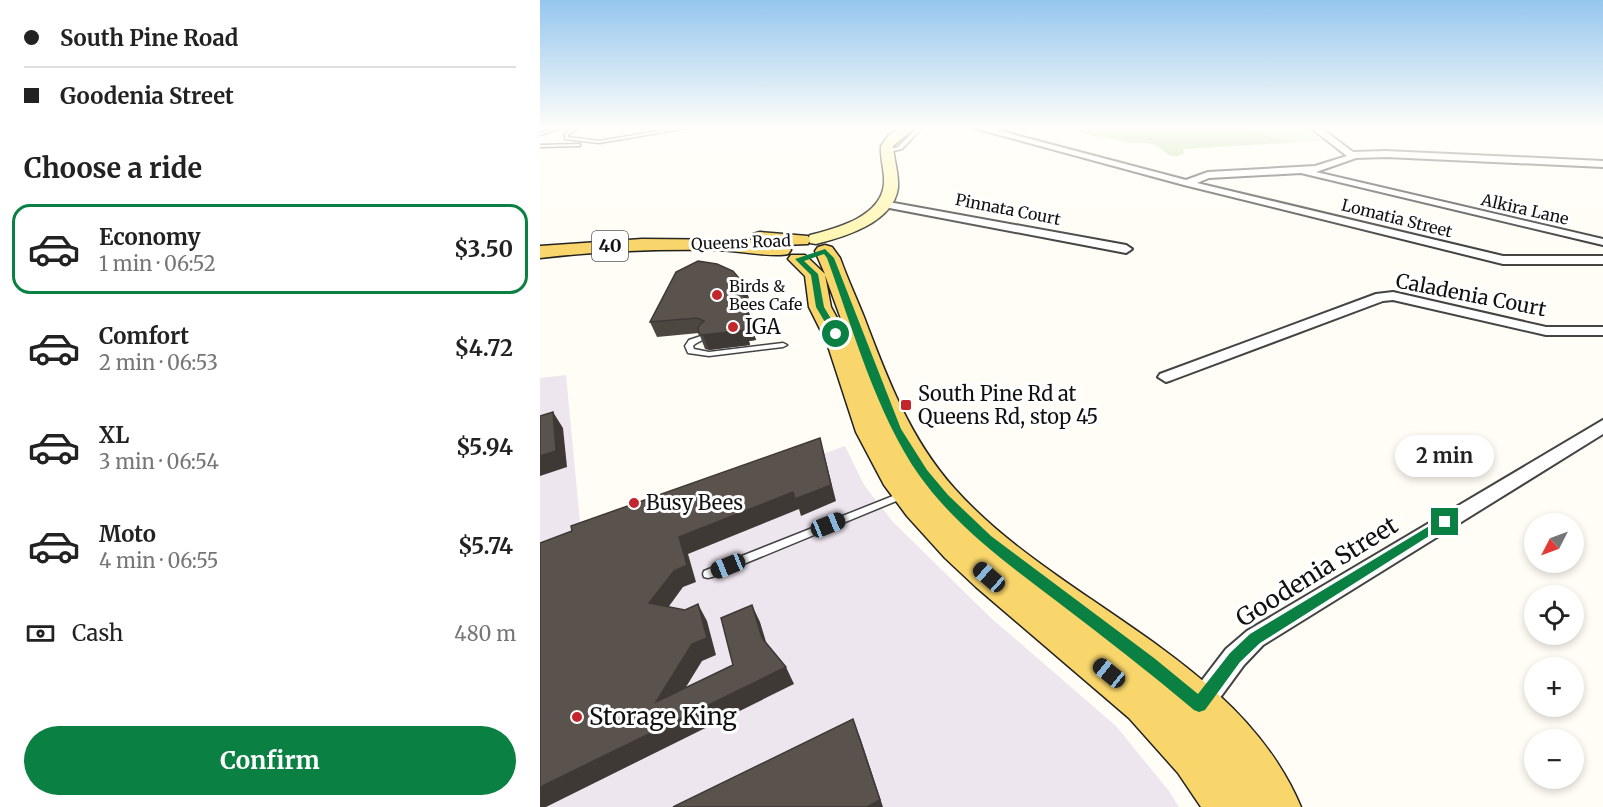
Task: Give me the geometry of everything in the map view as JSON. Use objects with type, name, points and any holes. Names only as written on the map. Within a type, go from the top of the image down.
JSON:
[{"type":"main road","points":[[808,248],[870,225],[901,195],[901,189],[890,166]]},
{"type":"main road","name":"Queens Road","points":[[540,252],[681,244],[808,248]]},
{"type":"main road","points":[[808,248],[820,307],[839,343],[880,454],[906,493],[957,549],[1144,704],[1194,757],[1228,807]]},
{"type":"main road","points":[[808,248],[830,258],[896,429],[923,472],[937,489],[987,539],[1166,676],[1199,705],[1238,750],[1277,807]]},
{"type":"street","name":"Lomatia Street","points":[[1121,166],[1503,260],[1603,260]]},
{"type":"street","points":[[1187,183],[1208,175],[1302,170],[1322,166]]},
{"type":"street","name":"Alkira Lane","points":[[1302,170],[1326,179],[1603,242]]},
{"type":"street","name":"Pinnata Court","points":[[889,205],[1126,249]]},
{"type":"street","name":"Caladenia Court","points":[[1166,377],[1382,297],[1393,296],[1546,331],[1603,331]]},
{"type":"street","name":"Goodenia Street","points":[[1199,705],[1235,657],[1255,638],[1603,426]]},
{"type":"lane","points":[[704,337],[692,342],[689,346],[691,351],[717,354],[783,345]]},
{"type":"lane","points":[[708,574],[906,493]]},
{"type":"shaded area","points":[[566,375],[582,543],[845,446],[864,485],[893,522],[991,618],[1116,726],[1169,791],[1179,807],[540,807],[540,378]]},
{"type":"building","points":[[698,261],[717,264],[733,271],[744,284],[739,285],[746,301],[747,317],[751,325],[744,326],[745,330],[703,335],[699,334],[698,327],[704,321],[697,318],[650,322],[676,272]]},
{"type":"building","points":[[553,412],[556,451],[540,456],[540,416]]},
{"type":"building","points":[[820,438],[831,485],[795,499],[793,492],[679,537],[687,565],[674,571],[649,603],[685,610],[698,604],[707,638],[692,644],[656,702],[733,665],[721,618],[752,605],[762,638],[786,667],[540,787],[540,543],[572,531],[571,526]]},
{"type":"building","points":[[853,719],[880,800],[867,807],[673,807]]},
{"type":"place","name":"Birds & Bees Cafe","points":[[717,295]]},
{"type":"place","name":"IGA","points":[[733,327]]},
{"type":"place","name":"South Pine Rd at Queens Rd, stop 45","points":[[906,405]]},
{"type":"place","name":"Busy Bees","points":[[634,503]]},
{"type":"place","name":"Storage King","points":[[577,717]]},
{"type":"route","points":[[836,334],[820,307],[815,274],[798,259],[814,257],[825,251],[830,258],[896,429],[923,472],[944,498],[1018,565],[1174,682],[1199,705],[1235,657],[1255,638],[1445,522]]}]
